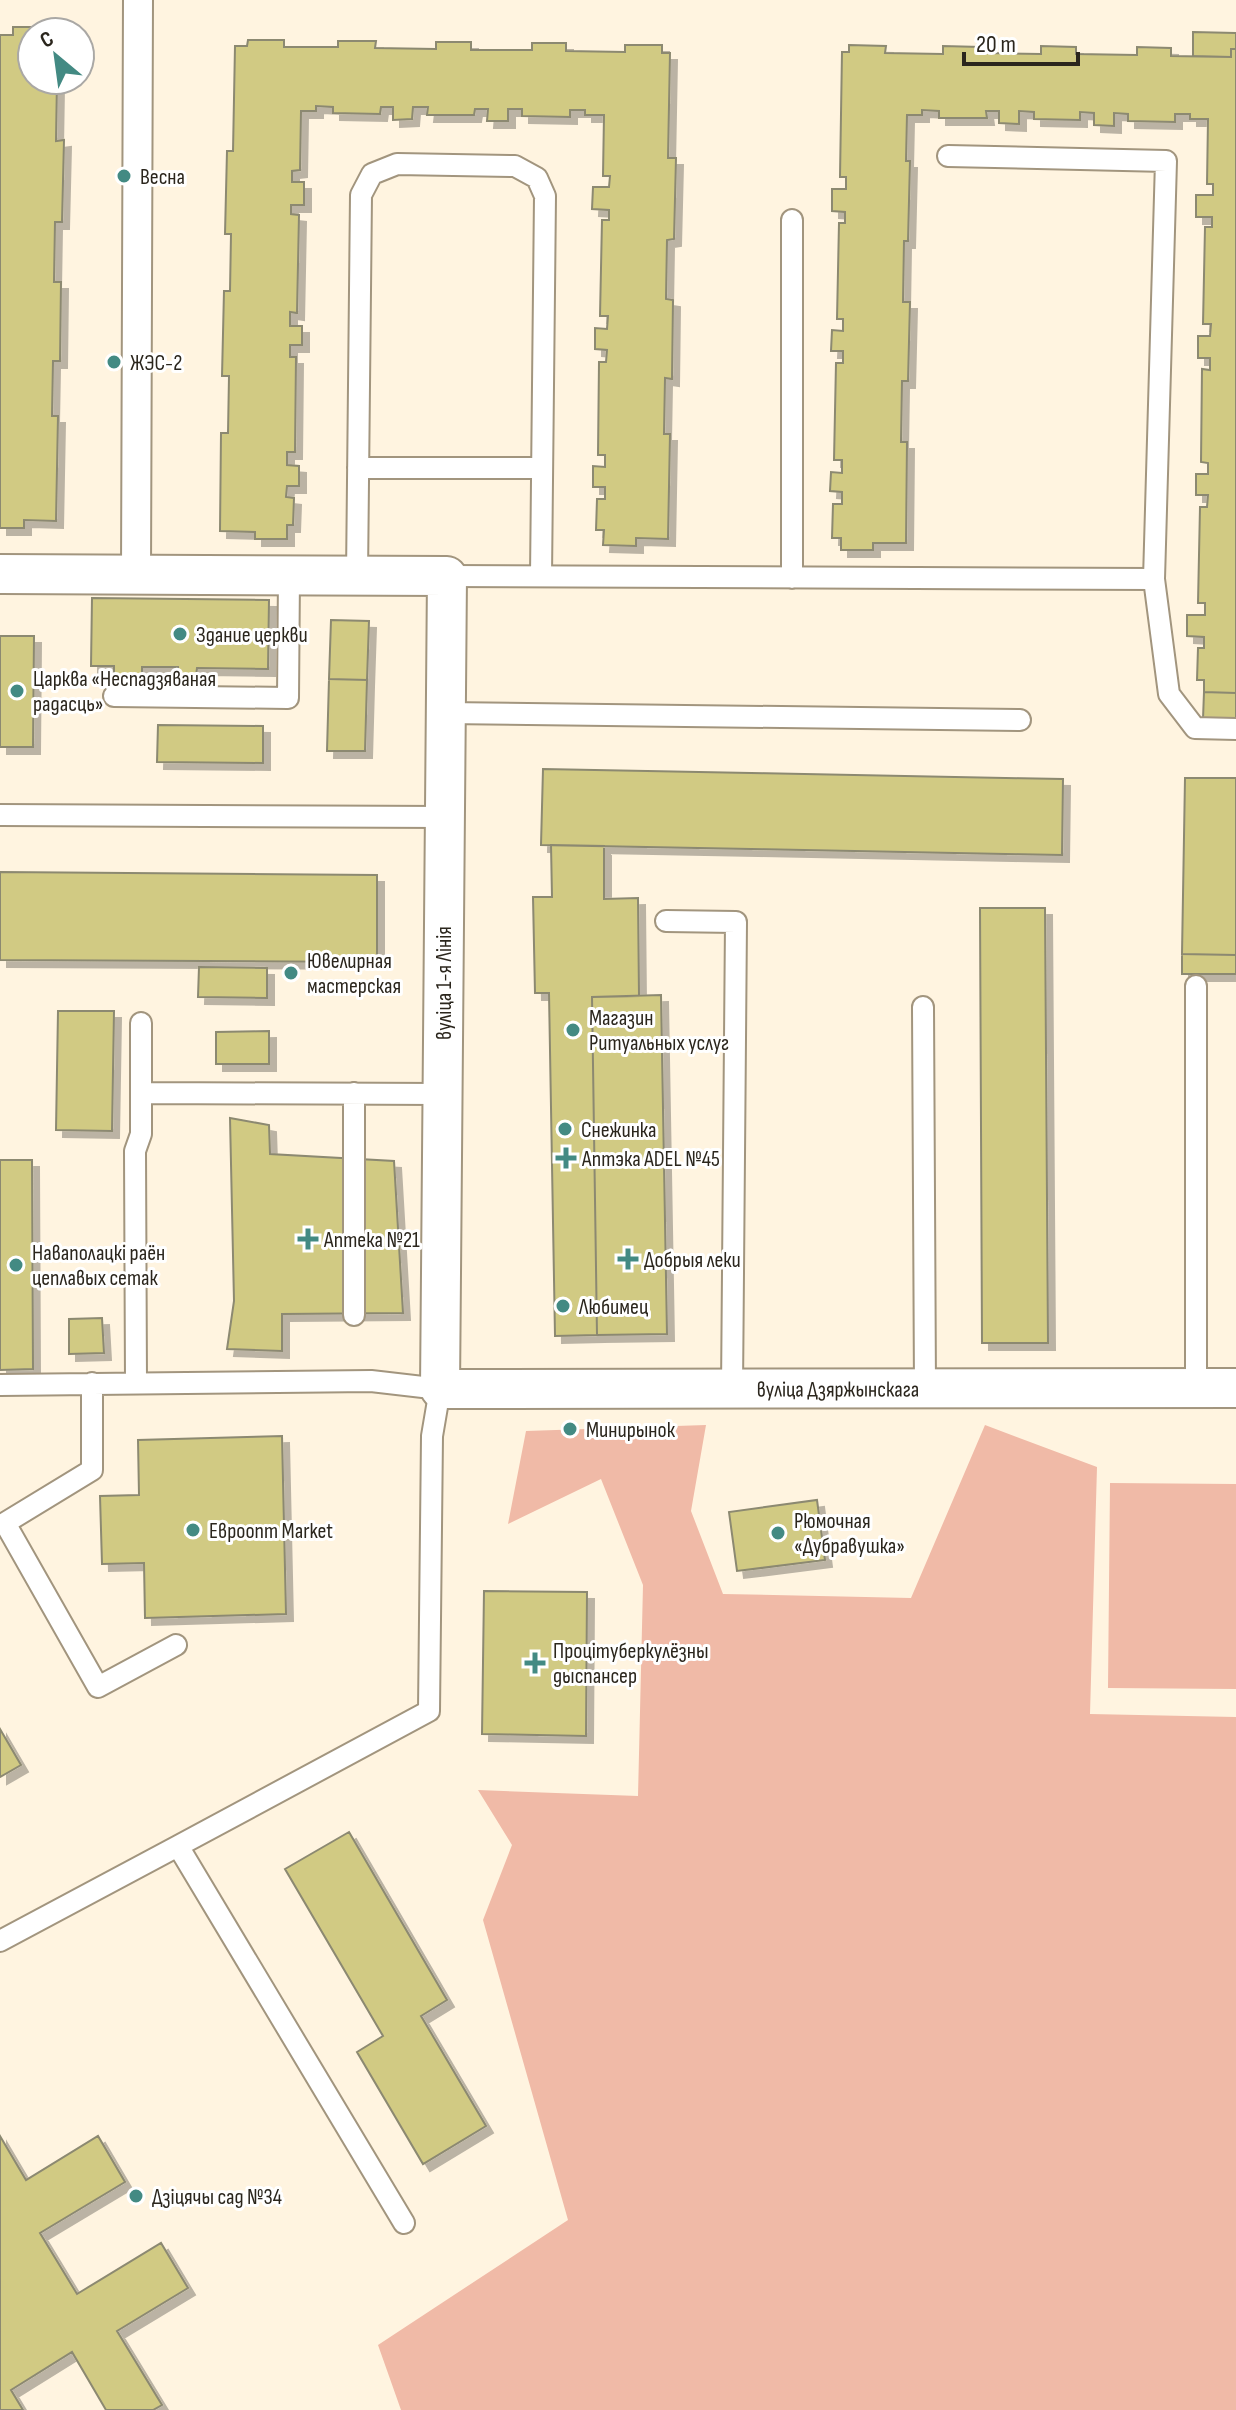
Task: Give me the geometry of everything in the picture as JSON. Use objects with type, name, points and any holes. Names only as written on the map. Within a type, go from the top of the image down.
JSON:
[{"type":"street","points":[[136,574],[138,0]]},
{"type":"street","points":[[0,574],[447,576]]},
{"type":"street","name":"вуліца 1-я Лінія","points":[[440,1389],[447,576]]},
{"type":"street","name":"вуліца Дзяржынскага","points":[[440,1389],[1236,1388]]},
{"type":"lane","points":[[948,156],[1166,161],[1154,579],[1169,694],[1195,728],[1236,729]]},
{"type":"lane","points":[[357,576],[361,195],[372,174],[397,164],[515,166],[537,178],[545,196],[541,576]]},
{"type":"lane","points":[[792,220],[792,578]]},
{"type":"lane","points":[[358,468],[542,468]]},
{"type":"lane","points":[[114,696],[288,698],[289,575]]},
{"type":"lane","points":[[447,576],[1154,579]]},
{"type":"lane","points":[[445,713],[1020,720]]},
{"type":"lane","points":[[0,815],[445,817]]},
{"type":"lane","points":[[666,921],[736,922],[732,1389]]},
{"type":"lane","points":[[1196,986],[1196,1388]]},
{"type":"lane","points":[[923,1007],[925,1388]]},
{"type":"lane","points":[[136,1383],[135,1151],[141,1134],[141,1023]]},
{"type":"lane","points":[[141,1093],[443,1094]]},
{"type":"lane","points":[[354,1093],[354,1315]]},
{"type":"lane","points":[[0,1385],[371,1381],[440,1389],[432,1436],[429,1711],[0,1941]]},
{"type":"lane","points":[[92,1383],[92,1470],[5,1523],[98,1687],[176,1645]]},
{"type":"lane","points":[[178,1846],[404,2223]]},
{"type":"shaded area","points":[[706,1425],[691,1511],[723,1594],[911,1598],[985,1425],[1097,1467],[1090,1714],[1236,1717],[1236,2410],[401,2410],[378,2345],[568,2220],[483,1920],[512,1845],[478,1790],[638,1796],[643,1585],[601,1479],[508,1524],[526,1431]]},
{"type":"shaded area","points":[[1110,1483],[1236,1484],[1236,1689],[1108,1688]]},
{"type":"building","points":[[13,27],[16,27],[16,96],[57,96],[56,141],[64,140],[62,222],[55,222],[54,282],[61,282],[60,361],[53,361],[52,416],[58,416],[56,521],[24,520],[24,528],[0,528],[0,35],[13,35]]},
{"type":"building","points":[[1193,32],[1236,33],[1236,49],[1231,49],[1231,57],[1193,56]]},
{"type":"building","points":[[248,40],[284,40],[284,47],[338,47],[338,41],[376,41],[375,48],[436,49],[436,42],[471,42],[471,50],[532,50],[532,43],[566,43],[566,51],[625,52],[625,45],[662,45],[662,53],[670,53],[668,158],[676,158],[674,239],[667,240],[666,299],[673,300],[672,379],[665,378],[664,434],[670,434],[668,539],[636,538],[636,546],[603,545],[604,530],[596,530],[597,499],[605,499],[605,487],[593,487],[593,466],[605,467],[605,455],[598,455],[599,362],[606,362],[607,350],[595,349],[595,328],[607,329],[608,316],[600,316],[602,220],[609,220],[609,210],[592,209],[593,187],[609,187],[610,176],[603,176],[604,115],[585,115],[585,110],[570,110],[570,117],[522,116],[522,109],[508,109],[508,121],[487,121],[488,109],[475,109],[474,115],[427,115],[428,107],[413,107],[412,119],[393,120],[393,107],[381,107],[380,114],[333,113],[333,107],[316,106],[316,111],[301,111],[300,170],[292,171],[292,182],[304,182],[304,205],[291,205],[291,214],[299,215],[297,313],[290,312],[290,326],[302,326],[302,345],[290,345],[290,357],[296,357],[295,452],[287,452],[287,465],[299,466],[299,486],[287,486],[286,497],[294,498],[293,525],[287,525],[287,539],[255,539],[255,532],[220,531],[221,433],[228,433],[229,376],[222,376],[224,291],[230,291],[231,234],[225,234],[227,151],[233,151],[235,46],[247,46]]},
{"type":"building","points":[[849,45],[886,46],[885,53],[943,54],[943,46],[981,47],[981,53],[1041,54],[1041,46],[1076,47],[1076,54],[1137,55],[1137,47],[1171,48],[1171,56],[1231,57],[1231,49],[1236,49],[1236,693],[1204,692],[1204,680],[1197,680],[1198,648],[1204,648],[1204,637],[1187,636],[1187,615],[1205,615],[1205,603],[1198,603],[1200,507],[1207,507],[1208,495],[1196,495],[1196,474],[1208,474],[1208,463],[1201,462],[1202,369],[1210,370],[1210,358],[1198,358],[1198,336],[1210,336],[1211,324],[1203,324],[1205,227],[1212,227],[1212,217],[1196,217],[1196,195],[1213,195],[1213,184],[1207,184],[1208,119],[1190,119],[1190,114],[1175,114],[1175,122],[1128,121],[1128,114],[1114,113],[1114,126],[1094,125],[1094,113],[1080,112],[1080,120],[1034,119],[1034,112],[1019,111],[1019,124],[999,123],[999,111],[986,111],[987,118],[939,118],[939,111],[922,110],[922,115],[907,115],[906,161],[910,161],[903,302],[910,302],[908,381],[902,381],[901,442],[907,442],[906,543],[873,543],[873,550],[841,550],[841,538],[832,538],[833,504],[842,504],[842,492],[830,491],[831,472],[842,473],[842,460],[834,460],[836,363],[843,363],[843,351],[831,351],[832,330],[843,331],[843,319],[837,319],[839,223],[845,223],[845,212],[832,211],[832,189],[846,189],[846,177],[840,177],[842,52],[849,52]]},
{"type":"building","name":"Здание церкви","points":[[92,598],[269,600],[268,669],[197,668],[196,676],[178,676],[178,667],[142,667],[142,679],[114,679],[114,666],[91,666]]},
{"type":"building","points":[[331,620],[369,621],[367,680],[329,679]]},
{"type":"building","name":"Царква «Неспадзяваная радасць»","points":[[0,636],[34,636],[33,747],[0,747]]},
{"type":"building","points":[[329,679],[367,680],[365,751],[327,751]]},
{"type":"building","points":[[1204,692],[1236,693],[1236,719],[1203,719]]},
{"type":"building","points":[[158,725],[263,726],[263,763],[157,762]]},
{"type":"building","points":[[543,769],[1063,779],[1062,855],[541,845]]},
{"type":"building","points":[[1185,778],[1236,778],[1236,955],[1182,954]]},
{"type":"building","points":[[551,845],[604,846],[604,899],[638,898],[639,996],[592,997],[597,1335],[555,1336],[549,993],[535,993],[533,897],[552,897]]},
{"type":"building","points":[[0,872],[377,875],[377,962],[0,960]]},
{"type":"building","points":[[980,908],[1045,908],[1048,1343],[982,1343]]},
{"type":"building","points":[[1182,954],[1236,955],[1236,974],[1182,974]]},
{"type":"building","points":[[199,967],[267,968],[267,998],[198,997]]},
{"type":"building","points":[[661,995],[667,1334],[597,1335],[592,997]]},
{"type":"building","points":[[58,1011],[114,1011],[112,1131],[56,1130]]},
{"type":"building","points":[[269,1031],[269,1064],[216,1064],[216,1032]]},
{"type":"building","points":[[230,1118],[269,1125],[270,1154],[394,1161],[403,1313],[282,1314],[282,1351],[227,1349],[234,1301]]},
{"type":"building","name":"Наваполацкі раён цеплавых сетак","points":[[0,1160],[32,1160],[33,1369],[0,1370]]},
{"type":"building","points":[[102,1318],[104,1353],[69,1354],[69,1319]]},
{"type":"building","name":"Евроопт Market","points":[[282,1436],[286,1614],[145,1618],[144,1563],[102,1564],[100,1496],[139,1495],[138,1440]]},
{"type":"building","points":[[817,1500],[825,1560],[737,1571],[729,1512]]},
{"type":"building","name":"Процітуберкулёзны дыспансер","points":[[484,1591],[587,1592],[586,1736],[482,1734]]},
{"type":"building","points":[[0,1729],[21,1765],[0,1777]]},
{"type":"building","points":[[349,1832],[447,2000],[421,2016],[486,2126],[423,2164],[357,2052],[383,2036],[285,1869]]},
{"type":"building","points":[[0,2136],[26,2180],[98,2136],[125,2182],[40,2233],[77,2294],[161,2243],[188,2288],[117,2331],[162,2405],[153,2410],[106,2410],[72,2352],[11,2390],[23,2410],[0,2410]]},
{"type":"place","name":"Весна","points":[[124,176]]},
{"type":"place","name":"ЖЭС-2","points":[[114,362]]},
{"type":"place","name":"Здание церкви","points":[[180,634]]},
{"type":"place","name":"Царква «Неспадзяваная радасць»","points":[[17,691]]},
{"type":"place","name":"Ювелирная мастерская","points":[[291,973]]},
{"type":"place","name":"Магазин Ритуальных услуг","points":[[573,1030]]},
{"type":"place","name":"Снежинка","points":[[565,1129]]},
{"type":"place","name":"Аптэка ADEL №45","points":[[566,1158]]},
{"type":"place","name":"Аптека №21","points":[[308,1239]]},
{"type":"place","name":"Добрыя леки","points":[[628,1259]]},
{"type":"place","name":"Наваполацкі раён цеплавых сетак","points":[[16,1265]]},
{"type":"place","name":"Любимец","points":[[563,1306]]},
{"type":"place","name":"Минирынок","points":[[570,1429]]},
{"type":"place","name":"Евроопт Market","points":[[193,1530]]},
{"type":"place","name":"Рюмочная «Дубравушка»","points":[[778,1533]]},
{"type":"place","name":"Процітуберкулёзны дыспансер","points":[[535,1663]]},
{"type":"place","name":"Дзіцячы сад №34","points":[[136,2196]]}]
